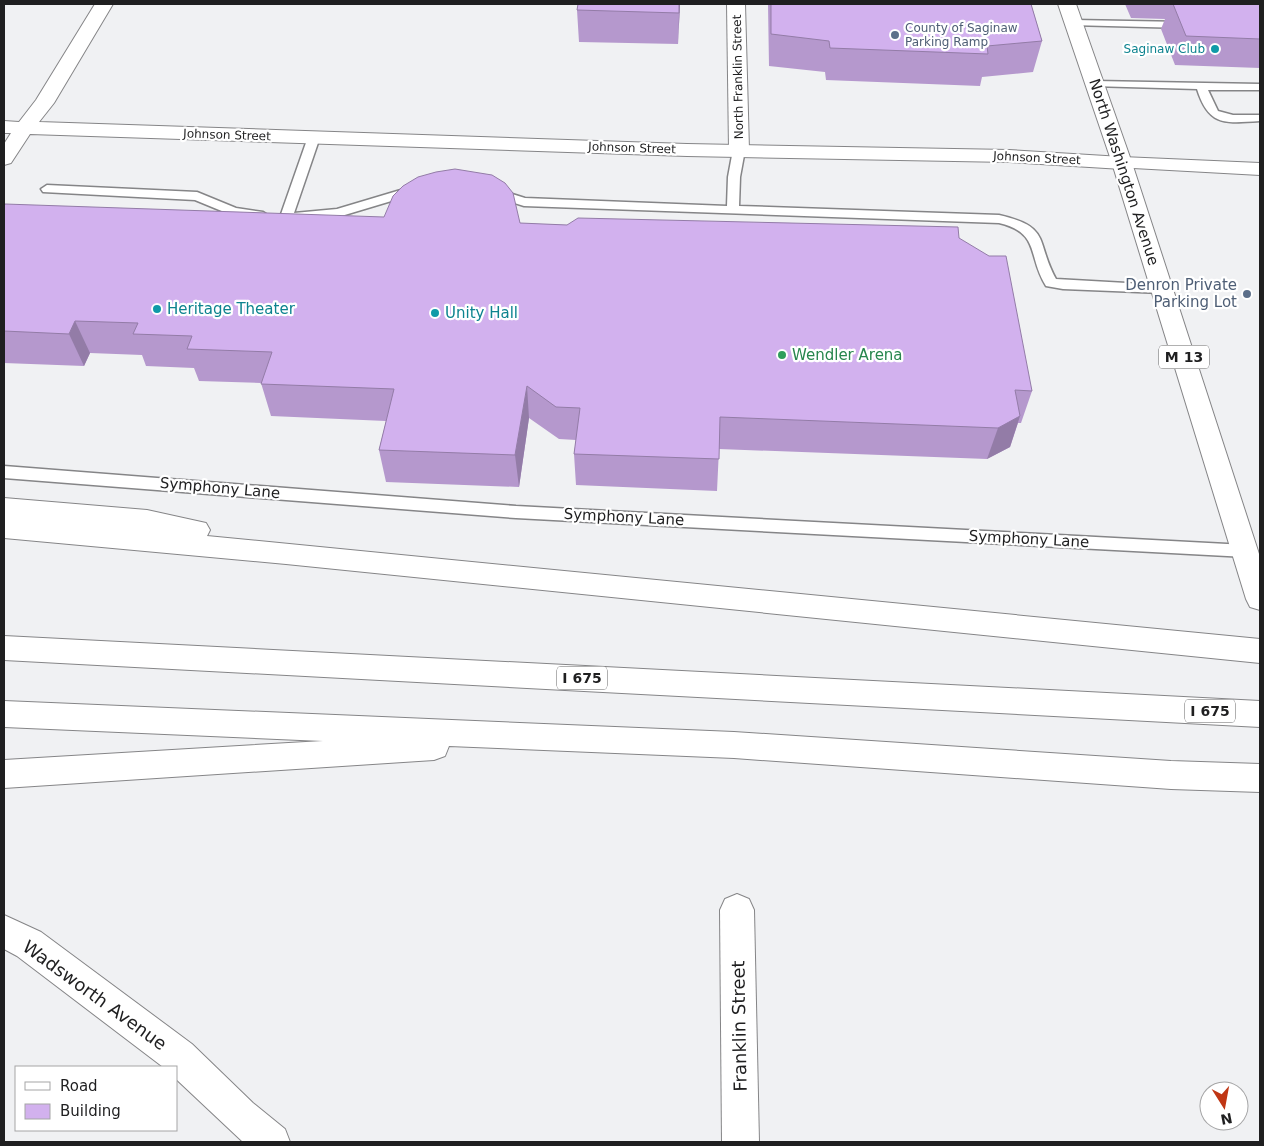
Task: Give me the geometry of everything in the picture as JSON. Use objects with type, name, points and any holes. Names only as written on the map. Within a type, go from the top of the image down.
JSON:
[{"type":"main road","points":[[4,159],[14,128],[44,103],[104,4]]},
{"type":"main road","name":"North Franklin Street","points":[[736,4],[739,150]]},
{"type":"main road","name":"North Washington Avenue","points":[[1067,4],[1122,163],[1253,565],[1260,599]]},
{"type":"main road","name":"Johnson Street","points":[[14,128],[739,150],[1009,156],[1122,163],[1260,168]]},
{"type":"main road","points":[[4,508],[147,520],[286,553]]},
{"type":"main road","points":[[4,528],[286,553],[1260,651]]},
{"type":"main road","name":"I 675","points":[[4,648],[210,662],[1260,714]]},
{"type":"main road","points":[[4,714],[600,738],[734,745],[1171,775],[1260,778]]},
{"type":"main road","points":[[4,774],[600,738]]},
{"type":"main road","name":"Franklin Street","points":[[737,910],[741,1142]]},
{"type":"main road","name":"Wadsworth Avenue","points":[[4,931],[29,944],[178,1057],[240,1116],[272,1142]]},
{"type":"lane","points":[[1074,23],[1198,25]]},
{"type":"lane","points":[[1094,84],[1260,87]]},
{"type":"lane","points":[[1201,86],[1209,108],[1214,114],[1221,117],[1260,118]]},
{"type":"lane","points":[[286,217],[314,137]]},
{"type":"lane","points":[[733,210],[734,177],[739,150]]},
{"type":"lane","points":[[47,189],[197,196],[233,211],[286,217],[338,213],[410,191],[429,188]]},
{"type":"lane","points":[[480,189],[524,202],[1015,221],[1028,228],[1034,235],[1051,283],[1162,289]]},
{"type":"lane","name":"Symphony Lane","points":[[4,472],[516,512],[1253,565]]},
{"type":"building","points":[[578,4],[679,4],[679,13],[577,10]]},
{"type":"building","points":[[771,4],[1031,4],[1042,41],[987,46],[988,54],[830,48],[829,41],[771,34]]},
{"type":"building","points":[[1173,4],[1260,4],[1260,39],[1186,36]]},
{"type":"building","points":[[455,169],[492,175],[505,183],[513,193],[520,223],[567,225],[578,218],[958,227],[959,238],[989,256],[1006,256],[1032,391],[1015,390],[1020,416],[998,428],[720,417],[719,459],[574,454],[580,408],[556,407],[527,386],[515,455],[379,450],[394,389],[261,384],[272,352],[187,349],[192,336],[133,334],[138,323],[75,321],[69,334],[4,331],[5,204],[384,217],[393,196],[403,186],[418,177]]},
{"type":"place","name":"County of Saginaw Parking Ramp","points":[[895,35]]},
{"type":"place","name":"Saginaw Club","points":[[1215,49]]},
{"type":"place","name":"Denron Private Parking Lot","points":[[1247,294]]},
{"type":"place","name":"Heritage Theater","points":[[157,309]]},
{"type":"place","name":"Unity Hall","points":[[435,313]]},
{"type":"place","name":"Wendler Arena","points":[[782,355]]}]
